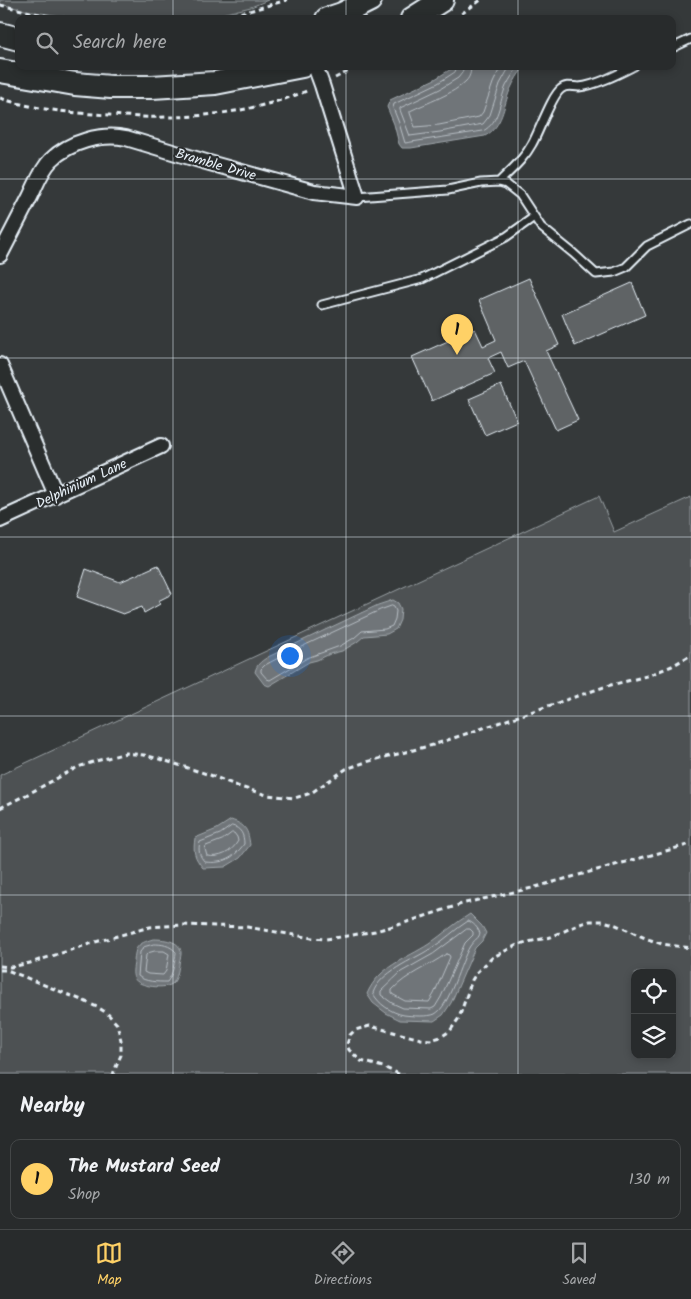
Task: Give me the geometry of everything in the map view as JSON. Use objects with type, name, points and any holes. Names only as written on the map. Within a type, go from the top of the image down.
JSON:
[{"type":"main road","points":[[339,15],[370,0]]},
{"type":"main road","points":[[418,15],[442,0]]},
{"type":"main road","points":[[0,34],[15,39]]},
{"type":"main road","points":[[0,71],[75,84],[111,87],[152,87],[215,83],[282,70]]},
{"type":"street","points":[[316,70],[357,197]]},
{"type":"street","name":"Bramble Drive","points":[[0,255],[40,176],[52,160],[74,145],[104,137],[126,138],[314,192],[357,197]]},
{"type":"street","points":[[0,365],[56,495]]},
{"type":"street","name":"Delphinium Lane","points":[[0,520],[161,446]]},
{"type":"lane","points":[[676,46],[691,39]]},
{"type":"lane","points":[[499,182],[518,164],[532,145],[551,102],[561,88],[587,85],[626,70]]},
{"type":"lane","points":[[357,197],[448,190],[481,183],[499,182],[512,188],[520,195],[541,227],[596,274],[614,272],[626,267],[647,246],[691,224]]},
{"type":"lane","points":[[322,305],[422,280],[506,237],[534,217]]},
{"type":"path","points":[[230,15],[287,0]]},
{"type":"path","points":[[460,15],[481,0]]},
{"type":"path","points":[[0,5],[44,15]]},
{"type":"path","points":[[0,808],[78,767],[96,760],[126,753],[163,760],[268,795],[295,798],[311,793],[346,769],[433,745],[607,686],[647,676],[672,666],[691,655]]},
{"type":"path","points":[[0,968],[30,962],[150,927],[247,927],[326,939],[376,931],[465,903],[532,888],[691,844]]},
{"type":"path","points":[[399,1074],[382,1067],[361,1062],[349,1050],[350,1035],[355,1030],[370,1026],[421,1039],[430,1040],[441,1037],[450,1031],[459,1018],[472,980],[477,972],[493,957],[519,944],[552,937],[590,921],[603,921],[662,944],[691,948]]},
{"type":"path","points":[[0,968],[84,1001],[107,1013],[117,1024],[121,1040],[121,1055],[113,1074]]},
{"type":"shaded area","points":[[0,0],[268,0],[251,7],[217,15],[54,15],[0,4]]},
{"type":"shaded area","points":[[599,496],[614,532],[691,497],[691,1074],[0,1074],[0,775]]},
{"type":"water","points":[[450,70],[522,70],[508,96],[499,122],[485,136],[402,148],[387,107],[390,100]]},
{"type":"water","points":[[393,600],[398,603],[401,609],[400,620],[396,629],[387,634],[364,636],[342,651],[309,662],[269,686],[264,684],[255,672],[259,664],[270,656],[378,605]]},
{"type":"water","points":[[231,820],[243,826],[248,835],[250,845],[240,858],[225,867],[203,868],[195,854],[195,838],[217,829]]},
{"type":"water","points":[[470,914],[486,933],[482,941],[475,948],[451,1003],[443,1015],[434,1021],[400,1020],[386,1013],[373,1003],[367,994],[379,976],[394,964],[429,944]]},
{"type":"water","points":[[153,939],[171,941],[180,949],[181,955],[177,974],[170,985],[159,987],[141,984],[133,976],[136,949],[143,942]]},
{"type":"building","points":[[529,278],[559,345],[546,351],[578,420],[556,430],[524,361],[508,368],[501,352],[488,358],[495,373],[432,401],[412,357],[475,329],[483,346],[496,340],[479,300]]},
{"type":"building","points":[[632,283],[645,315],[575,346],[562,314]]},
{"type":"building","points":[[501,385],[517,421],[485,435],[469,399]]},
{"type":"building","points":[[158,565],[172,594],[158,601],[160,604],[144,613],[142,607],[123,614],[77,597],[86,569],[120,582]]},
{"type":"place","name":"The Mustard Seed","points":[[457,355]]}]
